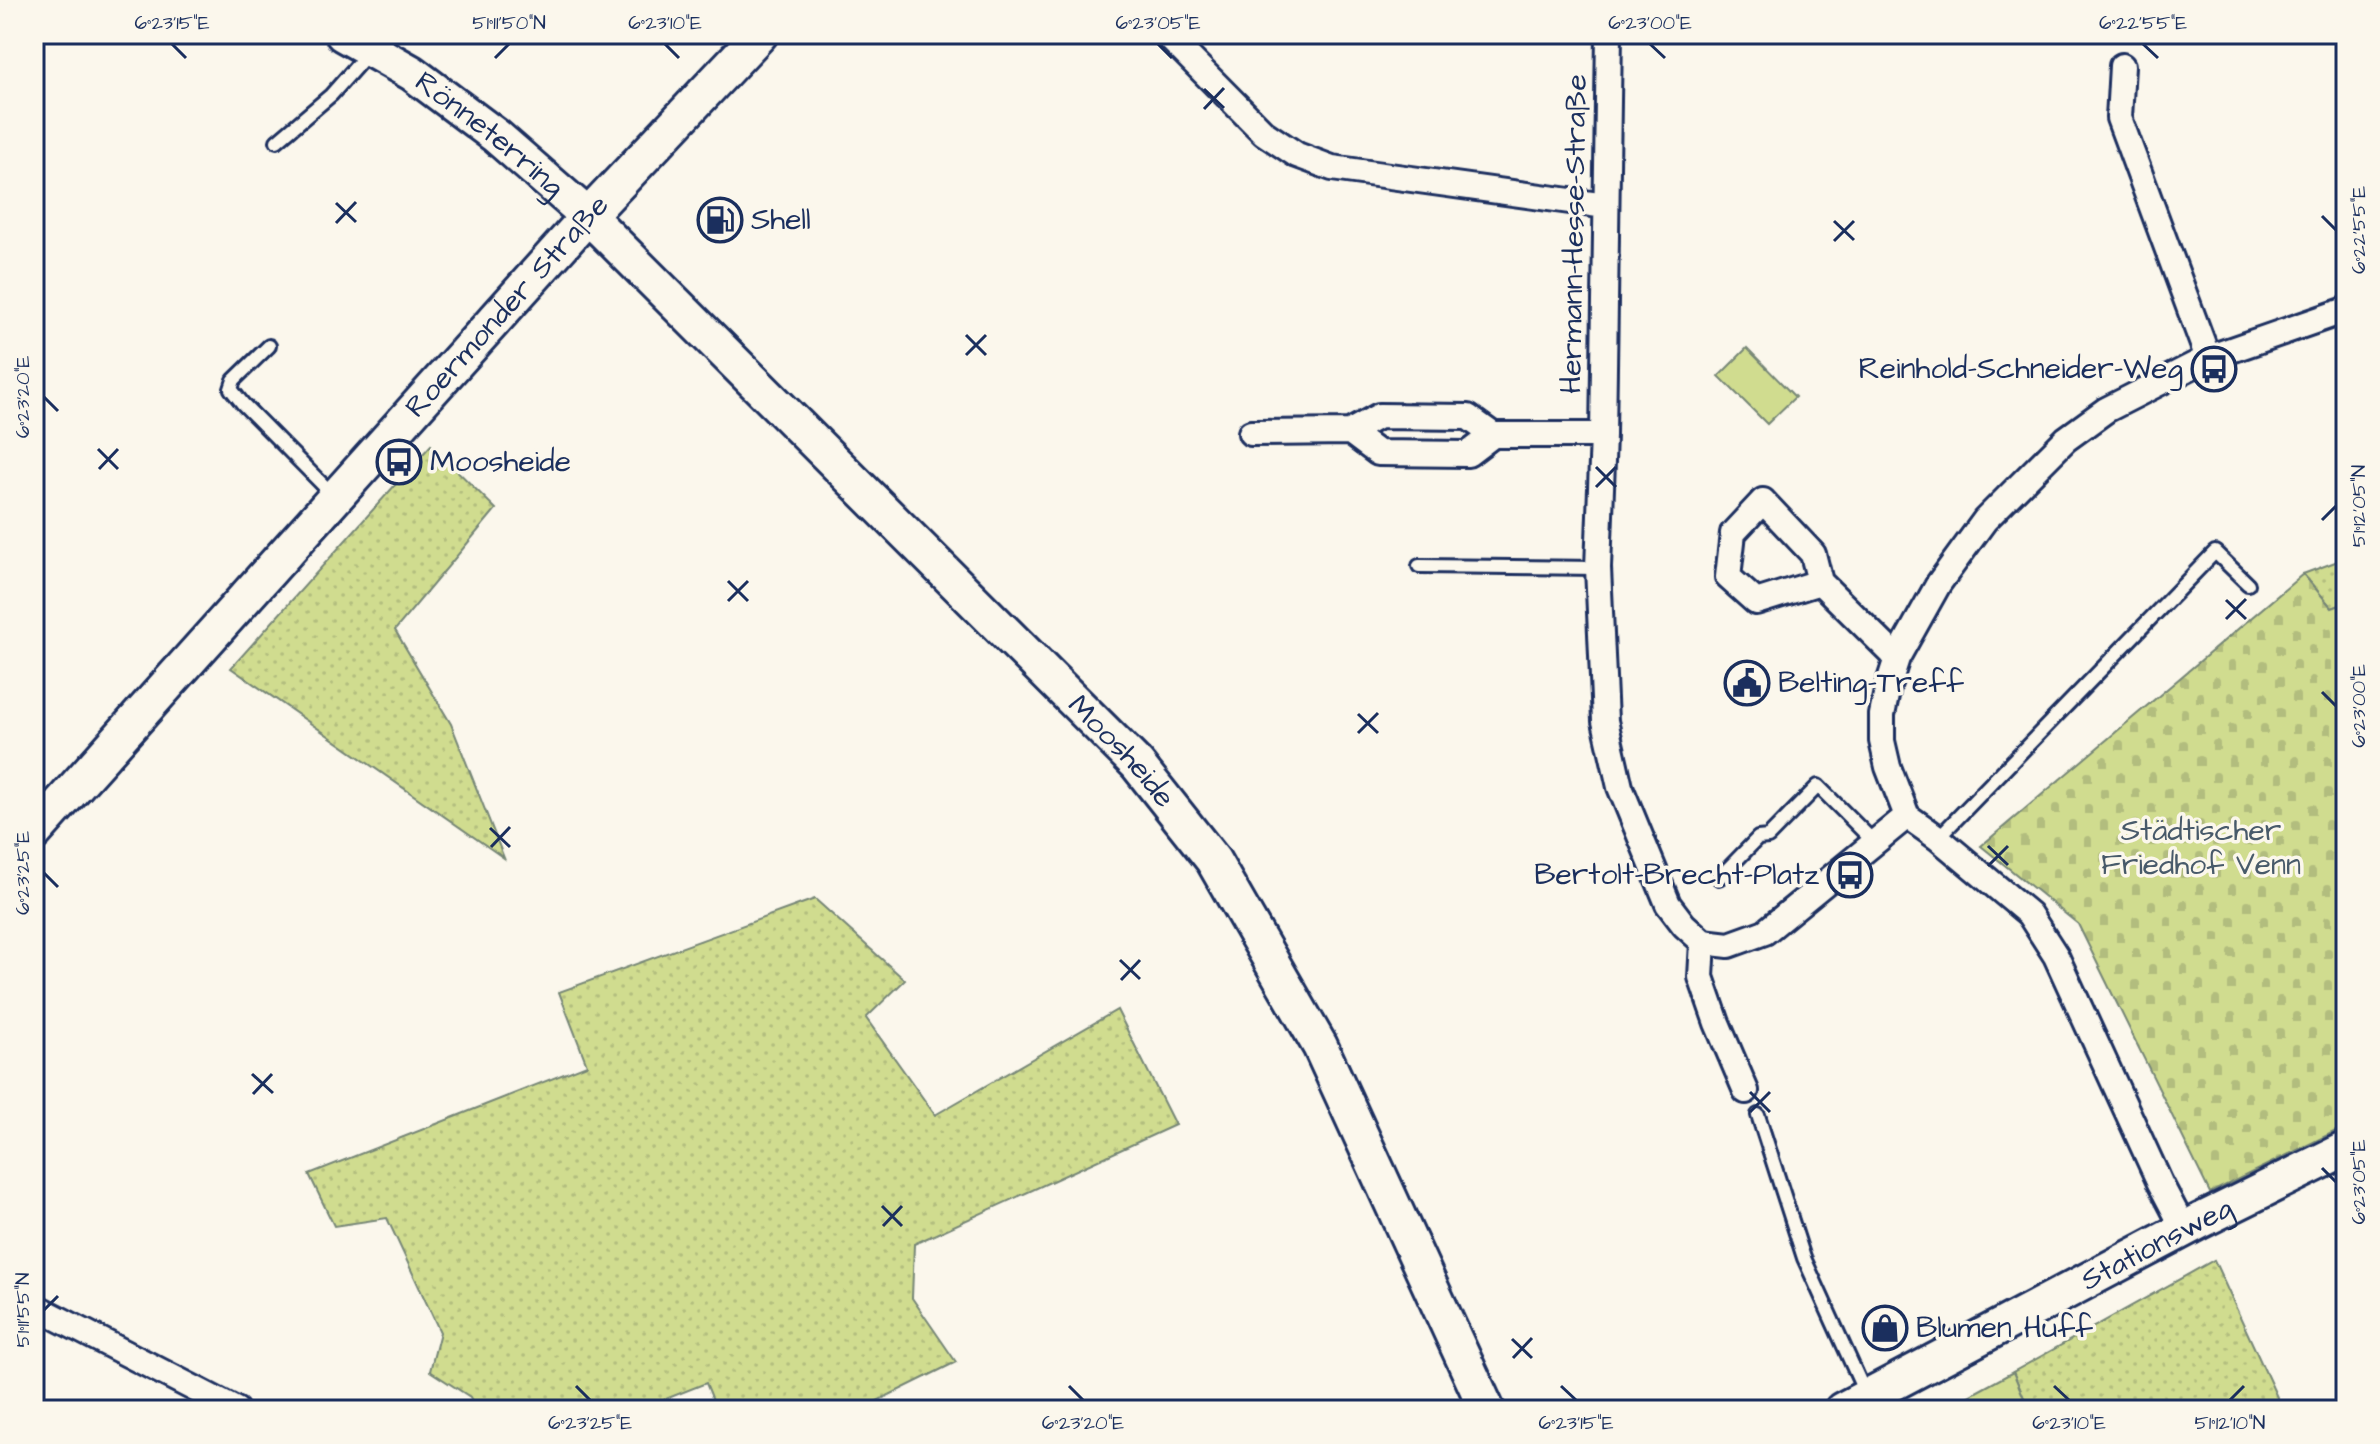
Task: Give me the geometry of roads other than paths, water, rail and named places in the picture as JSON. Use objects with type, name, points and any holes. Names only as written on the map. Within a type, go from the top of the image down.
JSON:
[{"type":"street","name":"Roermonder Straße","points":[[34,833],[588,216],[760,34]]},
{"type":"street","name":"Hermann-Hesse-Straße","points":[[1609,34],[1598,568],[1605,721],[1620,787],[1668,904],[1684,925],[1703,942]]},
{"type":"street","points":[[1177,38],[1264,133],[1297,155],[1332,168],[1606,206]]},
{"type":"street","name":"Rönneterring","points":[[357,42],[412,73],[496,136],[588,216]]},
{"type":"street","points":[[2122,66],[2119,118],[2208,358]]},
{"type":"street","name":"Moosheide","points":[[588,216],[1137,764],[1197,838],[1320,1046],[1487,1410]]},
{"type":"street","points":[[2184,1229],[2056,956],[2029,914],[1907,816],[1888,767],[1882,741],[1882,715],[1897,658],[1939,583],[1985,520],[2066,439],[2106,410],[2208,358],[2346,310]]},
{"type":"street","name":"Hermann-Hesse-Straße","points":[[1251,433],[1350,432],[1379,416],[1468,417],[1493,435],[1603,435]]},
{"type":"street","name":"Hermann-Hesse-Straße","points":[[1350,432],[1378,453],[1468,454],[1493,435]]},
{"type":"street","points":[[1820,582],[1897,658]]},
{"type":"street","points":[[1746,1091],[1701,977],[1703,942],[1729,945],[1765,932],[1907,816]]},
{"type":"street","name":"Stationsweg","points":[[1855,1403],[2184,1229],[2346,1149]]},
{"type":"street","points":[[34,1306],[236,1410]]},
{"type":"lane","points":[[277,141],[331,95],[357,42]]},
{"type":"lane","points":[[269,346],[234,380],[231,389],[335,497]]},
{"type":"lane","points":[[1938,838],[2215,552],[2248,584]]},
{"type":"lane","points":[[1419,566],[1598,568]]},
{"type":"lane","points":[[1719,878],[1758,838],[1768,837],[1818,786],[1875,843]]},
{"type":"lane","points":[[1758,1115],[1855,1403]]},
{"type":"place","name":"Shell","points":[[720,220]]},
{"type":"place","name":"Reinhold-Schneider-Weg","points":[[2214,369]]},
{"type":"place","name":"Moosheide","points":[[399,462]]},
{"type":"place","name":"Belting-Treff","points":[[1747,683]]},
{"type":"place","name":"Bertolt-Brecht-Platz","points":[[1850,875]]},
{"type":"place","name":"Blumen Huff","points":[[1885,1328]]},
{"type":"park label","name":"Städtischer Friedhof Venn","points":[[2201,848]]}]
